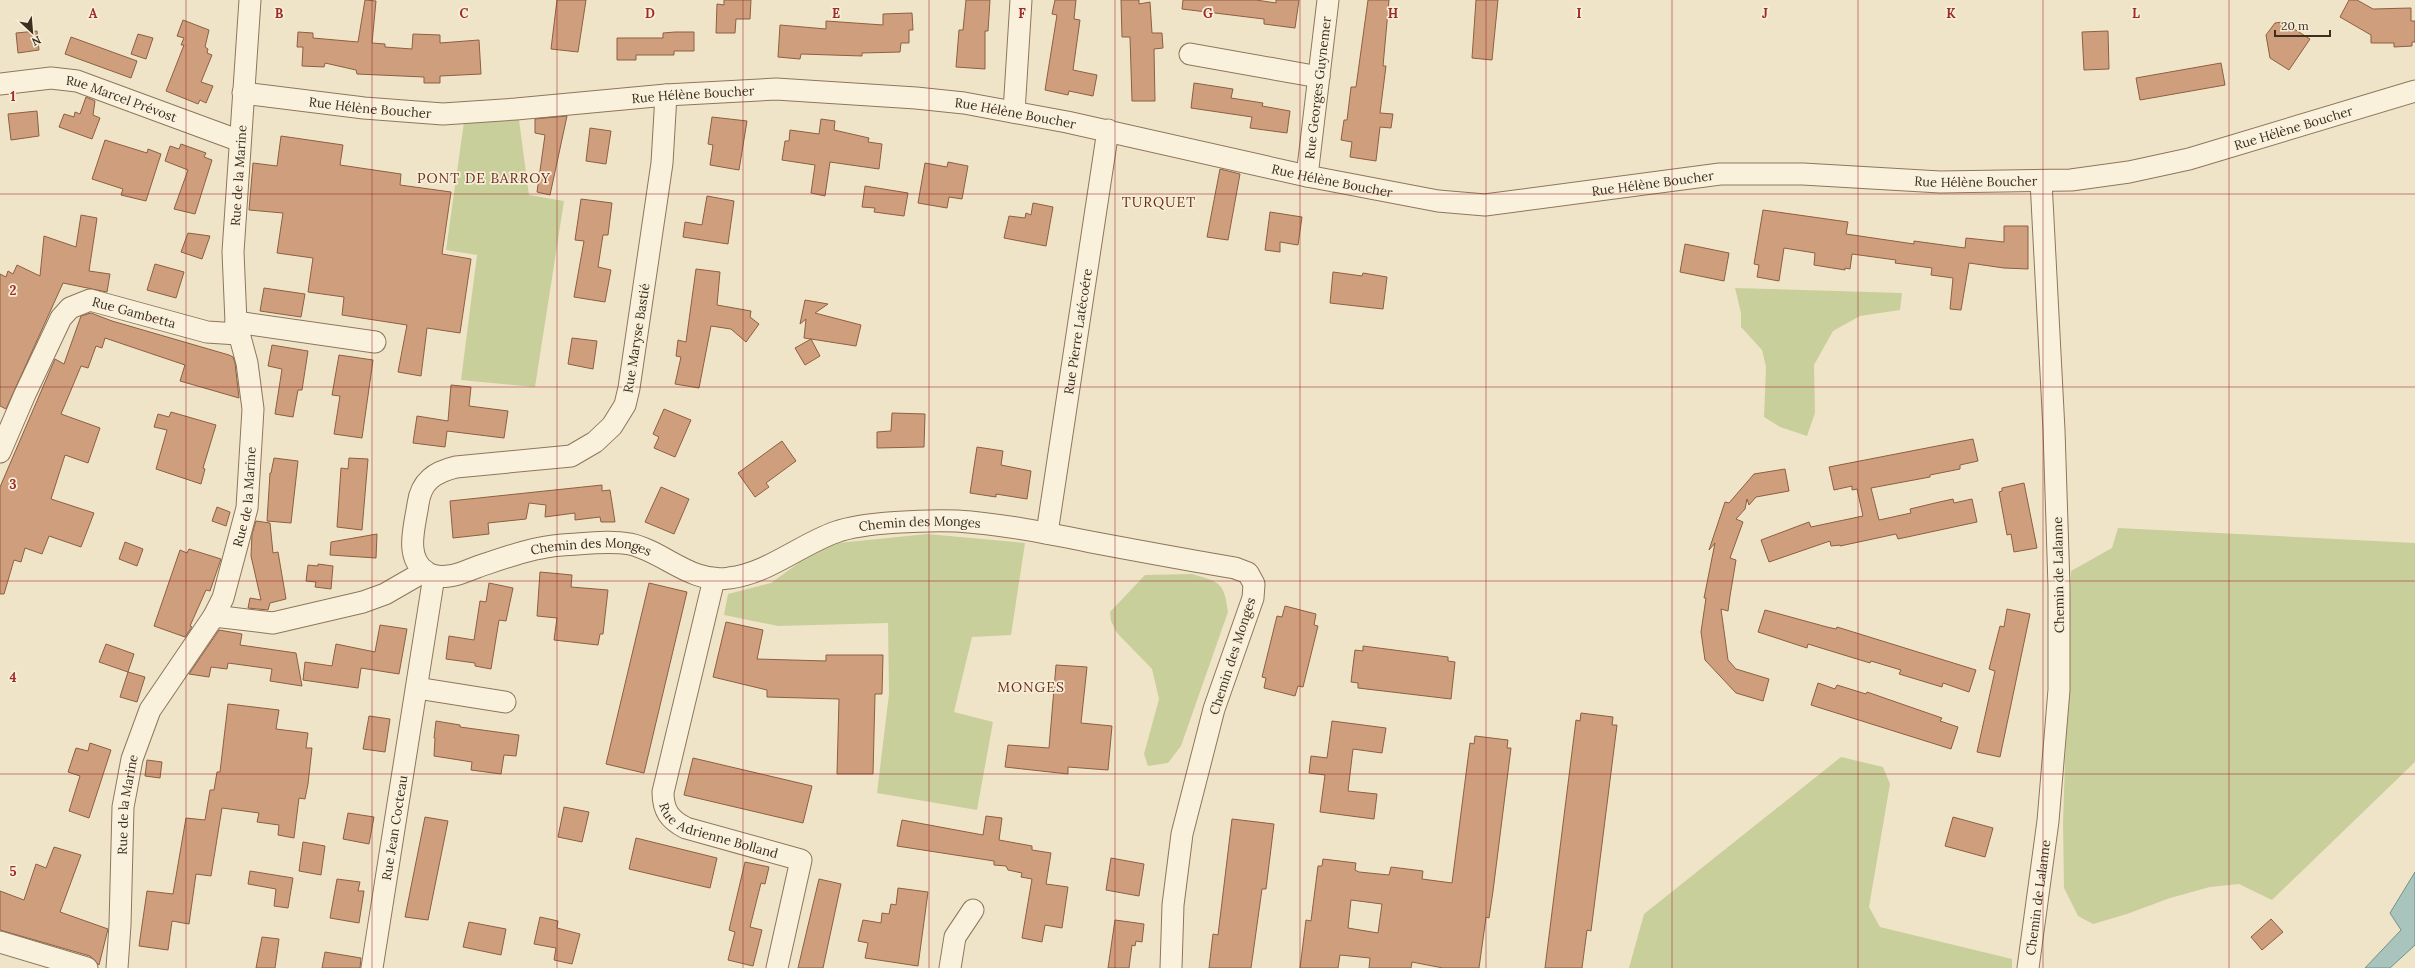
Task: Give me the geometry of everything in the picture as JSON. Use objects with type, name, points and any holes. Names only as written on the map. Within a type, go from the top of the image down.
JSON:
[{"type":"street","name":"Rue de la Marine","points":[[117,968],[120,925],[123,807],[132,759],[150,710],[214,616],[227,588],[247,508],[253,409],[247,363],[237,328],[233,252],[250,0]]},
{"type":"street","points":[[1014,112],[1021,0]]},
{"type":"street","name":"Rue Georges Guynemer","points":[[1307,176],[1328,0]]},
{"type":"street","points":[[1190,54],[1319,77]]},
{"type":"street","name":"Rue Marcel Prévost","points":[[0,84],[51,78],[77,81],[240,141]]},
{"type":"street","name":"Rue Hélène Boucher","points":[[243,93],[364,108],[443,114],[516,109],[666,95],[776,89],[956,102],[1108,130],[1307,176],[1438,201],[1485,205],[1720,174],[1804,174],[1940,182],[2071,180],[2129,172],[2189,159],[2415,91]]},
{"type":"street","name":"Rue Maryse Bastié","points":[[429,574],[415,560],[412,547],[419,493],[426,482],[439,472],[456,467],[571,456],[595,442],[612,426],[625,405],[629,388],[662,162],[666,95]]},
{"type":"street","name":"Rue Pierre Latécoére","points":[[1047,533],[1108,130]]},
{"type":"street","name":"Chemin de Lalanne","points":[[2028,968],[2048,821],[2059,690],[2059,586],[2054,445],[2041,181]]},
{"type":"street","name":"Rue Gambetta","points":[[0,452],[25,394],[61,318],[79,303],[90,300],[207,332],[237,328],[375,342]]},
{"type":"street","name":"Chemin des Monges","points":[[214,616],[252,622],[273,622],[286,620],[362,602],[386,594],[429,574],[450,576],[503,558],[554,546],[604,543],[630,544],[691,573],[714,579],[756,572],[777,562],[802,546],[837,531],[901,523],[957,522],[1047,533],[1235,568],[1248,573],[1254,584],[1253,598],[1214,709],[1182,834],[1173,905],[1171,968]]},
{"type":"street","name":"Rue Jean Cocteau","points":[[372,968],[417,688],[429,574]]},
{"type":"street","name":"Rue Adrienne Bolland","points":[[714,579],[663,792],[663,803],[667,813],[673,821],[686,828],[801,860],[777,968]]},
{"type":"street","points":[[417,688],[505,702]]},
{"type":"street","points":[[950,968],[955,937],[973,910]]},
{"type":"street","points":[[0,942],[87,968]]},
{"type":"green space","points":[[519,120],[529,195],[564,201],[535,387],[461,380],[477,255],[446,250],[464,122]]},
{"type":"green space","points":[[1735,288],[1902,293],[1900,310],[1860,316],[1833,331],[1814,365],[1815,413],[1807,436],[1780,427],[1764,417],[1766,367],[1762,350],[1741,327],[1741,313]]},
{"type":"green space","points":[[2118,528],[2415,543],[2415,762],[2272,900],[2239,884],[2210,887],[2170,898],[2127,914],[2093,924],[2078,916],[2064,888],[2063,824],[2071,571],[2112,548]]},
{"type":"green space","points":[[927,534],[1025,543],[1011,635],[972,637],[954,712],[993,722],[977,810],[877,793],[889,694],[888,623],[778,626],[724,615],[728,594],[771,583],[811,554],[838,543]]},
{"type":"green space","points":[[1192,574],[1209,579],[1219,585],[1225,595],[1228,612],[1181,746],[1168,763],[1148,766],[1144,754],[1159,699],[1152,669],[1117,633],[1111,621],[1110,612],[1145,575]]},
{"type":"green space","points":[[1841,757],[1883,767],[1890,784],[1869,907],[1880,927],[2012,959],[2012,968],[1629,968],[1644,914]]},
{"type":"water","points":[[2415,872],[2415,945],[2390,968],[2365,968],[2401,930],[2390,913]]},
{"type":"building","points":[[365,0],[376,1],[372,43],[385,44],[385,47],[412,49],[413,34],[440,35],[440,43],[479,40],[481,74],[440,76],[440,83],[424,83],[424,77],[357,74],[356,70],[325,63],[324,67],[302,66],[303,47],[297,47],[298,32],[313,33],[313,38],[358,42]]},
{"type":"building","points":[[557,0],[586,0],[578,52],[551,49]]},
{"type":"building","points":[[724,0],[751,0],[750,19],[736,19],[735,33],[716,33],[717,4],[724,5]]},
{"type":"building","points":[[966,0],[990,0],[988,31],[985,31],[985,69],[956,67],[959,30],[963,30]]},
{"type":"building","points":[[1055,0],[1076,0],[1074,19],[1080,20],[1073,70],[1097,75],[1093,96],[1069,91],[1068,95],[1045,90],[1057,15],[1052,14]]},
{"type":"building","points":[[1121,0],[1139,0],[1139,4],[1150,2],[1152,33],[1162,33],[1163,48],[1154,49],[1155,101],[1132,101],[1130,37],[1122,37]]},
{"type":"building","points":[[1183,0],[1256,0],[1276,3],[1276,0],[1299,0],[1295,28],[1264,24],[1264,19],[1182,9]]},
{"type":"building","points":[[1368,0],[1389,0],[1383,66],[1386,66],[1380,113],[1393,114],[1391,128],[1380,127],[1376,161],[1350,157],[1352,142],[1341,140],[1344,120],[1347,120],[1351,87],[1356,87]]},
{"type":"building","points":[[1476,0],[1498,0],[1492,60],[1472,58]]},
{"type":"building","points":[[2349,0],[2357,0],[2373,9],[2411,8],[2411,21],[2415,21],[2415,42],[2412,42],[2412,46],[2394,47],[2394,43],[2371,43],[2371,35],[2340,17]]},
{"type":"building","points":[[912,13],[913,30],[909,30],[909,43],[901,43],[900,52],[862,53],[862,56],[801,54],[800,59],[778,57],[780,25],[826,29],[826,21],[883,25],[883,14]]},
{"type":"building","points":[[183,20],[209,30],[205,47],[208,49],[207,53],[212,55],[201,82],[213,86],[206,103],[200,100],[198,104],[166,91],[184,45],[181,45],[184,38],[177,36]]},
{"type":"building","points":[[2283,22],[2310,39],[2289,70],[2270,58],[2266,35],[2275,23]]},
{"type":"building","points":[[37,31],[39,50],[18,53],[16,33]]},
{"type":"building","points":[[2108,31],[2109,69],[2084,70],[2082,32]]},
{"type":"building","points":[[694,32],[694,51],[674,51],[674,55],[636,55],[636,60],[617,60],[617,38],[663,38],[663,33]]},
{"type":"building","points":[[138,34],[153,38],[146,59],[131,54]]},
{"type":"building","points":[[71,37],[137,61],[131,78],[65,54]]},
{"type":"building","points":[[2221,63],[2225,85],[2140,100],[2136,78]]},
{"type":"building","points":[[1194,83],[1233,89],[1231,98],[1263,103],[1262,106],[1290,111],[1287,133],[1250,128],[1252,117],[1191,108]]},
{"type":"building","points":[[86,97],[95,101],[93,115],[100,118],[92,139],[59,127],[64,114],[74,117],[75,112],[80,114]]},
{"type":"building","points":[[37,111],[39,136],[11,140],[8,114]]},
{"type":"building","points":[[567,116],[550,195],[537,192],[545,135],[535,133],[535,119]]},
{"type":"building","points":[[712,117],[747,121],[739,170],[710,165],[713,145],[708,144]]},
{"type":"building","points":[[821,119],[835,121],[834,130],[869,138],[868,142],[882,144],[879,169],[830,162],[825,196],[811,193],[815,165],[782,160],[785,141],[789,141],[790,130],[819,134]]},
{"type":"building","points":[[590,128],[611,131],[606,164],[586,161]]},
{"type":"building","points":[[281,136],[343,145],[340,165],[401,174],[400,185],[451,192],[442,254],[471,259],[460,333],[427,328],[421,376],[398,372],[407,325],[342,315],[344,297],[308,292],[313,258],[277,253],[283,213],[249,210],[253,163],[277,166]]},
{"type":"building","points":[[105,140],[147,153],[148,149],[161,154],[146,201],[121,195],[123,189],[92,179]]},
{"type":"building","points":[[181,144],[206,153],[204,157],[212,160],[195,214],[174,209],[188,170],[165,161],[170,146],[179,149]]},
{"type":"building","points":[[948,162],[968,166],[962,199],[949,197],[947,208],[918,203],[925,163],[947,167]]},
{"type":"building","points":[[1220,169],[1240,174],[1228,240],[1207,237]]},
{"type":"building","points":[[865,186],[908,193],[904,216],[874,212],[875,208],[862,207]]},
{"type":"building","points":[[707,196],[734,201],[728,244],[683,237],[685,222],[702,225]]},
{"type":"building","points":[[581,199],[612,203],[608,235],[603,235],[598,267],[611,270],[605,302],[574,297],[584,241],[575,240]]},
{"type":"building","points":[[1033,203],[1053,207],[1046,246],[1004,238],[1009,216],[1025,218],[1026,213],[1031,215]]},
{"type":"building","points":[[1763,210],[1848,222],[1846,234],[1914,244],[1914,241],[1965,248],[1966,238],[2004,242],[2004,226],[2028,226],[2028,269],[2004,268],[1969,263],[1961,310],[1950,309],[1953,278],[1931,275],[1932,268],[1895,263],[1896,260],[1852,254],[1850,269],[1845,268],[1845,270],[1814,265],[1815,253],[1784,248],[1779,281],[1757,277],[1759,265],[1754,264]]},
{"type":"building","points":[[1270,212],[1302,217],[1298,245],[1280,242],[1280,252],[1265,250]]},
{"type":"building","points":[[81,215],[97,218],[89,271],[110,274],[107,292],[63,283],[6,409],[0,406],[0,274],[6,277],[8,271],[13,274],[17,265],[40,276],[44,236],[76,247]]},
{"type":"building","points":[[188,233],[210,236],[202,259],[181,252]]},
{"type":"building","points":[[1685,244],[1729,253],[1724,281],[1680,272]]},
{"type":"building","points":[[155,264],[184,272],[176,298],[147,290]]},
{"type":"building","points":[[696,269],[720,272],[717,305],[751,311],[750,317],[759,324],[746,342],[731,329],[711,326],[699,388],[675,384],[681,357],[676,356],[678,340],[686,342]]},
{"type":"building","points":[[1333,272],[1362,276],[1363,273],[1387,277],[1383,309],[1330,303]]},
{"type":"building","points":[[264,288],[305,294],[301,317],[260,311]]},
{"type":"building","points":[[805,300],[828,304],[815,313],[861,325],[856,346],[804,338],[806,319],[800,324]]},
{"type":"building","points":[[91,313],[112,321],[233,357],[239,398],[180,381],[185,365],[105,338],[102,348],[96,346],[88,368],[81,366],[61,414],[100,428],[88,463],[65,455],[51,499],[94,513],[81,547],[49,536],[42,554],[25,548],[21,562],[14,560],[4,594],[0,594],[0,487],[55,359],[64,364],[81,316]]},
{"type":"building","points":[[572,338],[597,341],[593,369],[568,364]]},
{"type":"building","points":[[811,339],[820,356],[805,365],[795,348]]},
{"type":"building","points":[[272,345],[308,351],[302,390],[298,390],[293,417],[275,414],[282,369],[268,366]]},
{"type":"building","points":[[339,355],[373,360],[362,438],[334,434],[340,396],[332,395]]},
{"type":"building","points":[[451,385],[471,387],[469,406],[508,411],[504,438],[447,431],[445,447],[413,443],[417,416],[448,421]]},
{"type":"building","points":[[664,409],[691,420],[675,457],[654,448],[659,437],[653,434]]},
{"type":"building","points":[[171,412],[216,425],[203,468],[205,469],[201,484],[156,469],[167,430],[154,427],[158,414],[169,417]]},
{"type":"building","points":[[892,413],[925,414],[924,447],[877,448],[877,432],[891,431]]},
{"type":"building","points":[[1973,439],[1978,461],[1960,465],[1960,469],[1930,475],[1930,477],[1871,488],[1879,520],[1911,513],[1910,509],[1935,503],[1953,499],[1954,503],[1972,499],[1977,522],[1898,539],[1896,534],[1840,546],[1831,546],[1830,541],[1769,562],[1761,540],[1809,522],[1811,527],[1863,516],[1857,489],[1852,490],[1852,486],[1834,490],[1829,467]]},
{"type":"building","points":[[782,441],[796,461],[766,483],[769,487],[755,497],[738,473]]},
{"type":"building","points":[[977,447],[1003,451],[1001,465],[1031,471],[1027,499],[996,494],[996,497],[970,493]]},
{"type":"building","points":[[274,458],[298,461],[291,523],[267,521],[270,473]]},
{"type":"building","points":[[349,458],[368,459],[362,530],[337,527],[341,468],[348,469]]},
{"type":"building","points":[[1785,469],[1789,491],[1756,497],[1749,505],[1747,499],[1745,509],[1736,519],[1743,522],[1730,558],[1736,560],[1728,611],[1721,609],[1728,660],[1736,669],[1769,679],[1763,701],[1736,693],[1705,660],[1701,632],[1706,598],[1704,598],[1715,543],[1709,550],[1725,502],[1729,503],[1754,474]]},
{"type":"building","points":[[2024,483],[2037,548],[2014,552],[2011,534],[2007,535],[1999,492],[2002,491],[2002,488]]},
{"type":"building","points":[[602,485],[602,491],[610,490],[615,522],[601,522],[600,517],[575,520],[575,513],[545,517],[546,505],[529,503],[526,519],[488,523],[489,534],[453,538],[450,501]]},
{"type":"building","points":[[661,487],[689,499],[674,534],[645,522]]},
{"type":"building","points":[[217,507],[230,512],[226,526],[212,521]]},
{"type":"building","points":[[256,521],[270,523],[273,553],[278,552],[286,599],[270,603],[268,610],[248,608],[250,598],[261,600],[251,556],[252,534]]},
{"type":"building","points":[[377,534],[376,558],[330,555],[331,542]]},
{"type":"building","points":[[125,542],[143,549],[137,566],[119,559]]},
{"type":"building","points":[[189,549],[221,559],[210,591],[206,590],[190,626],[192,627],[185,637],[154,626],[180,550],[187,553]]},
{"type":"building","points":[[318,564],[333,566],[331,589],[315,587],[316,582],[306,581],[308,565],[318,566]]},
{"type":"building","points":[[540,572],[572,575],[571,587],[608,590],[603,634],[600,634],[598,645],[554,640],[557,618],[537,616]]},
{"type":"building","points":[[489,583],[513,588],[506,621],[499,620],[491,669],[475,666],[475,663],[446,659],[449,636],[474,640],[480,601],[486,602]]},
{"type":"building","points":[[649,583],[687,592],[644,773],[606,764]]},
{"type":"building","points":[[1285,606],[1316,614],[1314,625],[1318,626],[1303,687],[1298,686],[1295,696],[1264,688],[1266,678],[1262,677],[1277,616],[1282,617]]},
{"type":"building","points":[[2007,609],[2030,614],[2000,757],[1977,752],[1995,671],[1989,669],[2000,626],[2004,627]]},
{"type":"building","points":[[1765,610],[1827,627],[1836,629],[1837,627],[1976,670],[1969,692],[1943,683],[1942,687],[1899,674],[1901,670],[1871,661],[1870,663],[1808,644],[1807,648],[1758,632]]},
{"type":"building","points":[[726,622],[763,630],[757,659],[826,661],[826,655],[883,655],[882,694],[875,694],[873,774],[837,774],[839,699],[767,697],[767,690],[713,677]]},
{"type":"building","points":[[380,625],[407,629],[399,674],[361,668],[358,688],[303,680],[305,662],[332,666],[336,644],[375,652]]},
{"type":"building","points":[[219,630],[242,634],[240,645],[296,653],[302,686],[270,681],[272,669],[228,663],[227,669],[211,667],[209,677],[189,674]]},
{"type":"building","points":[[106,644],[134,654],[128,672],[99,662]]},
{"type":"building","points":[[1363,646],[1448,657],[1448,661],[1455,662],[1451,699],[1358,688],[1358,683],[1351,682],[1355,650],[1363,651]]},
{"type":"building","points":[[1056,665],[1087,667],[1081,723],[1112,726],[1108,770],[1068,767],[1068,774],[1005,767],[1008,745],[1049,748]]},
{"type":"building","points":[[128,672],[145,677],[137,702],[120,697]]},
{"type":"building","points":[[1818,683],[1835,689],[1837,685],[1866,694],[1867,692],[1942,718],[1940,721],[1958,727],[1951,749],[1811,705]]},
{"type":"building","points":[[228,704],[279,710],[276,729],[308,733],[306,748],[312,748],[308,784],[305,799],[299,798],[294,838],[278,835],[279,825],[257,822],[259,813],[222,808],[211,876],[196,874],[189,924],[172,921],[168,950],[139,946],[147,891],[173,894],[186,818],[205,820],[210,790],[214,790],[217,772],[220,772]]},
{"type":"building","points":[[1581,713],[1613,717],[1612,725],[1617,725],[1591,931],[1587,930],[1582,968],[1545,968],[1576,720],[1580,721]]},
{"type":"building","points":[[369,716],[390,719],[385,752],[363,749]]},
{"type":"building","points":[[436,721],[460,725],[460,727],[519,735],[516,756],[504,755],[501,774],[471,770],[472,762],[434,756]]},
{"type":"building","points":[[1332,721],[1386,728],[1382,753],[1353,749],[1348,791],[1377,794],[1374,819],[1320,812],[1325,775],[1309,773],[1311,756],[1327,758]]},
{"type":"building","points":[[1475,736],[1508,740],[1507,748],[1511,748],[1493,891],[1489,918],[1486,917],[1479,968],[1443,968],[1412,962],[1411,968],[1369,968],[1370,958],[1340,955],[1338,968],[1300,968],[1306,920],[1311,921],[1318,866],[1322,866],[1323,859],[1356,863],[1355,870],[1359,872],[1389,875],[1391,867],[1423,871],[1422,879],[1452,883],[1470,743],[1474,744]],"holes":[[[1351,900],[1382,904],[1378,933],[1348,928]]]},
{"type":"building","points":[[90,743],[111,750],[89,818],[69,811],[80,776],[68,772],[76,748],[88,751]]},
{"type":"building","points":[[693,758],[812,786],[803,823],[684,795]]},
{"type":"building","points":[[147,760],[162,762],[160,778],[145,776]]},
{"type":"building","points":[[564,807],[589,812],[582,842],[558,837]]},
{"type":"building","points":[[348,813],[374,817],[369,844],[343,839]]},
{"type":"building","points":[[986,816],[1002,818],[999,840],[1032,846],[1032,850],[1051,853],[1046,884],[1068,887],[1062,928],[1045,925],[1042,942],[1022,938],[1032,879],[1021,877],[1022,873],[1008,870],[1006,866],[994,865],[994,861],[897,846],[902,820],[983,835]]},
{"type":"building","points":[[425,817],[448,821],[428,920],[405,917]]},
{"type":"building","points":[[1953,817],[1993,828],[1985,857],[1945,846]]},
{"type":"building","points":[[1232,819],[1274,824],[1266,889],[1262,889],[1251,968],[1209,968],[1213,934],[1218,935]]},
{"type":"building","points":[[636,838],[717,858],[710,888],[629,869]]},
{"type":"building","points":[[303,842],[325,846],[321,875],[299,871]]},
{"type":"building","points":[[54,847],[81,855],[60,912],[108,929],[99,965],[90,956],[0,930],[0,891],[24,900],[36,864],[46,868]]},
{"type":"building","points":[[1111,858],[1144,864],[1139,896],[1106,890]]},
{"type":"building","points":[[745,862],[769,867],[765,884],[761,883],[750,927],[762,930],[753,966],[728,960],[735,932],[729,930]]},
{"type":"building","points":[[250,871],[293,878],[288,908],[274,906],[276,889],[248,884]]},
{"type":"building","points":[[337,879],[360,882],[358,891],[364,891],[359,923],[330,918]]},
{"type":"building","points":[[819,879],[841,884],[823,968],[798,968]]},
{"type":"building","points":[[898,888],[928,892],[918,966],[865,958],[868,943],[858,941],[863,920],[881,923],[882,913],[889,914],[891,904],[896,905]]},
{"type":"building","points":[[540,917],[558,921],[557,928],[580,934],[572,964],[554,960],[556,948],[534,944]]},
{"type":"building","points":[[2271,919],[2283,932],[2262,950],[2251,937]]},
{"type":"building","points":[[1115,920],[1144,924],[1142,942],[1136,941],[1135,946],[1132,945],[1129,968],[1108,968]]},
{"type":"building","points":[[469,922],[506,929],[501,955],[463,947]]},
{"type":"building","points":[[262,937],[279,939],[275,968],[256,968]]},
{"type":"building","points":[[325,952],[361,958],[360,968],[322,968]]},
{"type":"district","name":"PONT DE BARROY","points":[[484,178]]},
{"type":"district","name":"TURQUET","points":[[1159,202]]},
{"type":"district","name":"MONGES","points":[[1031,687]]}]
